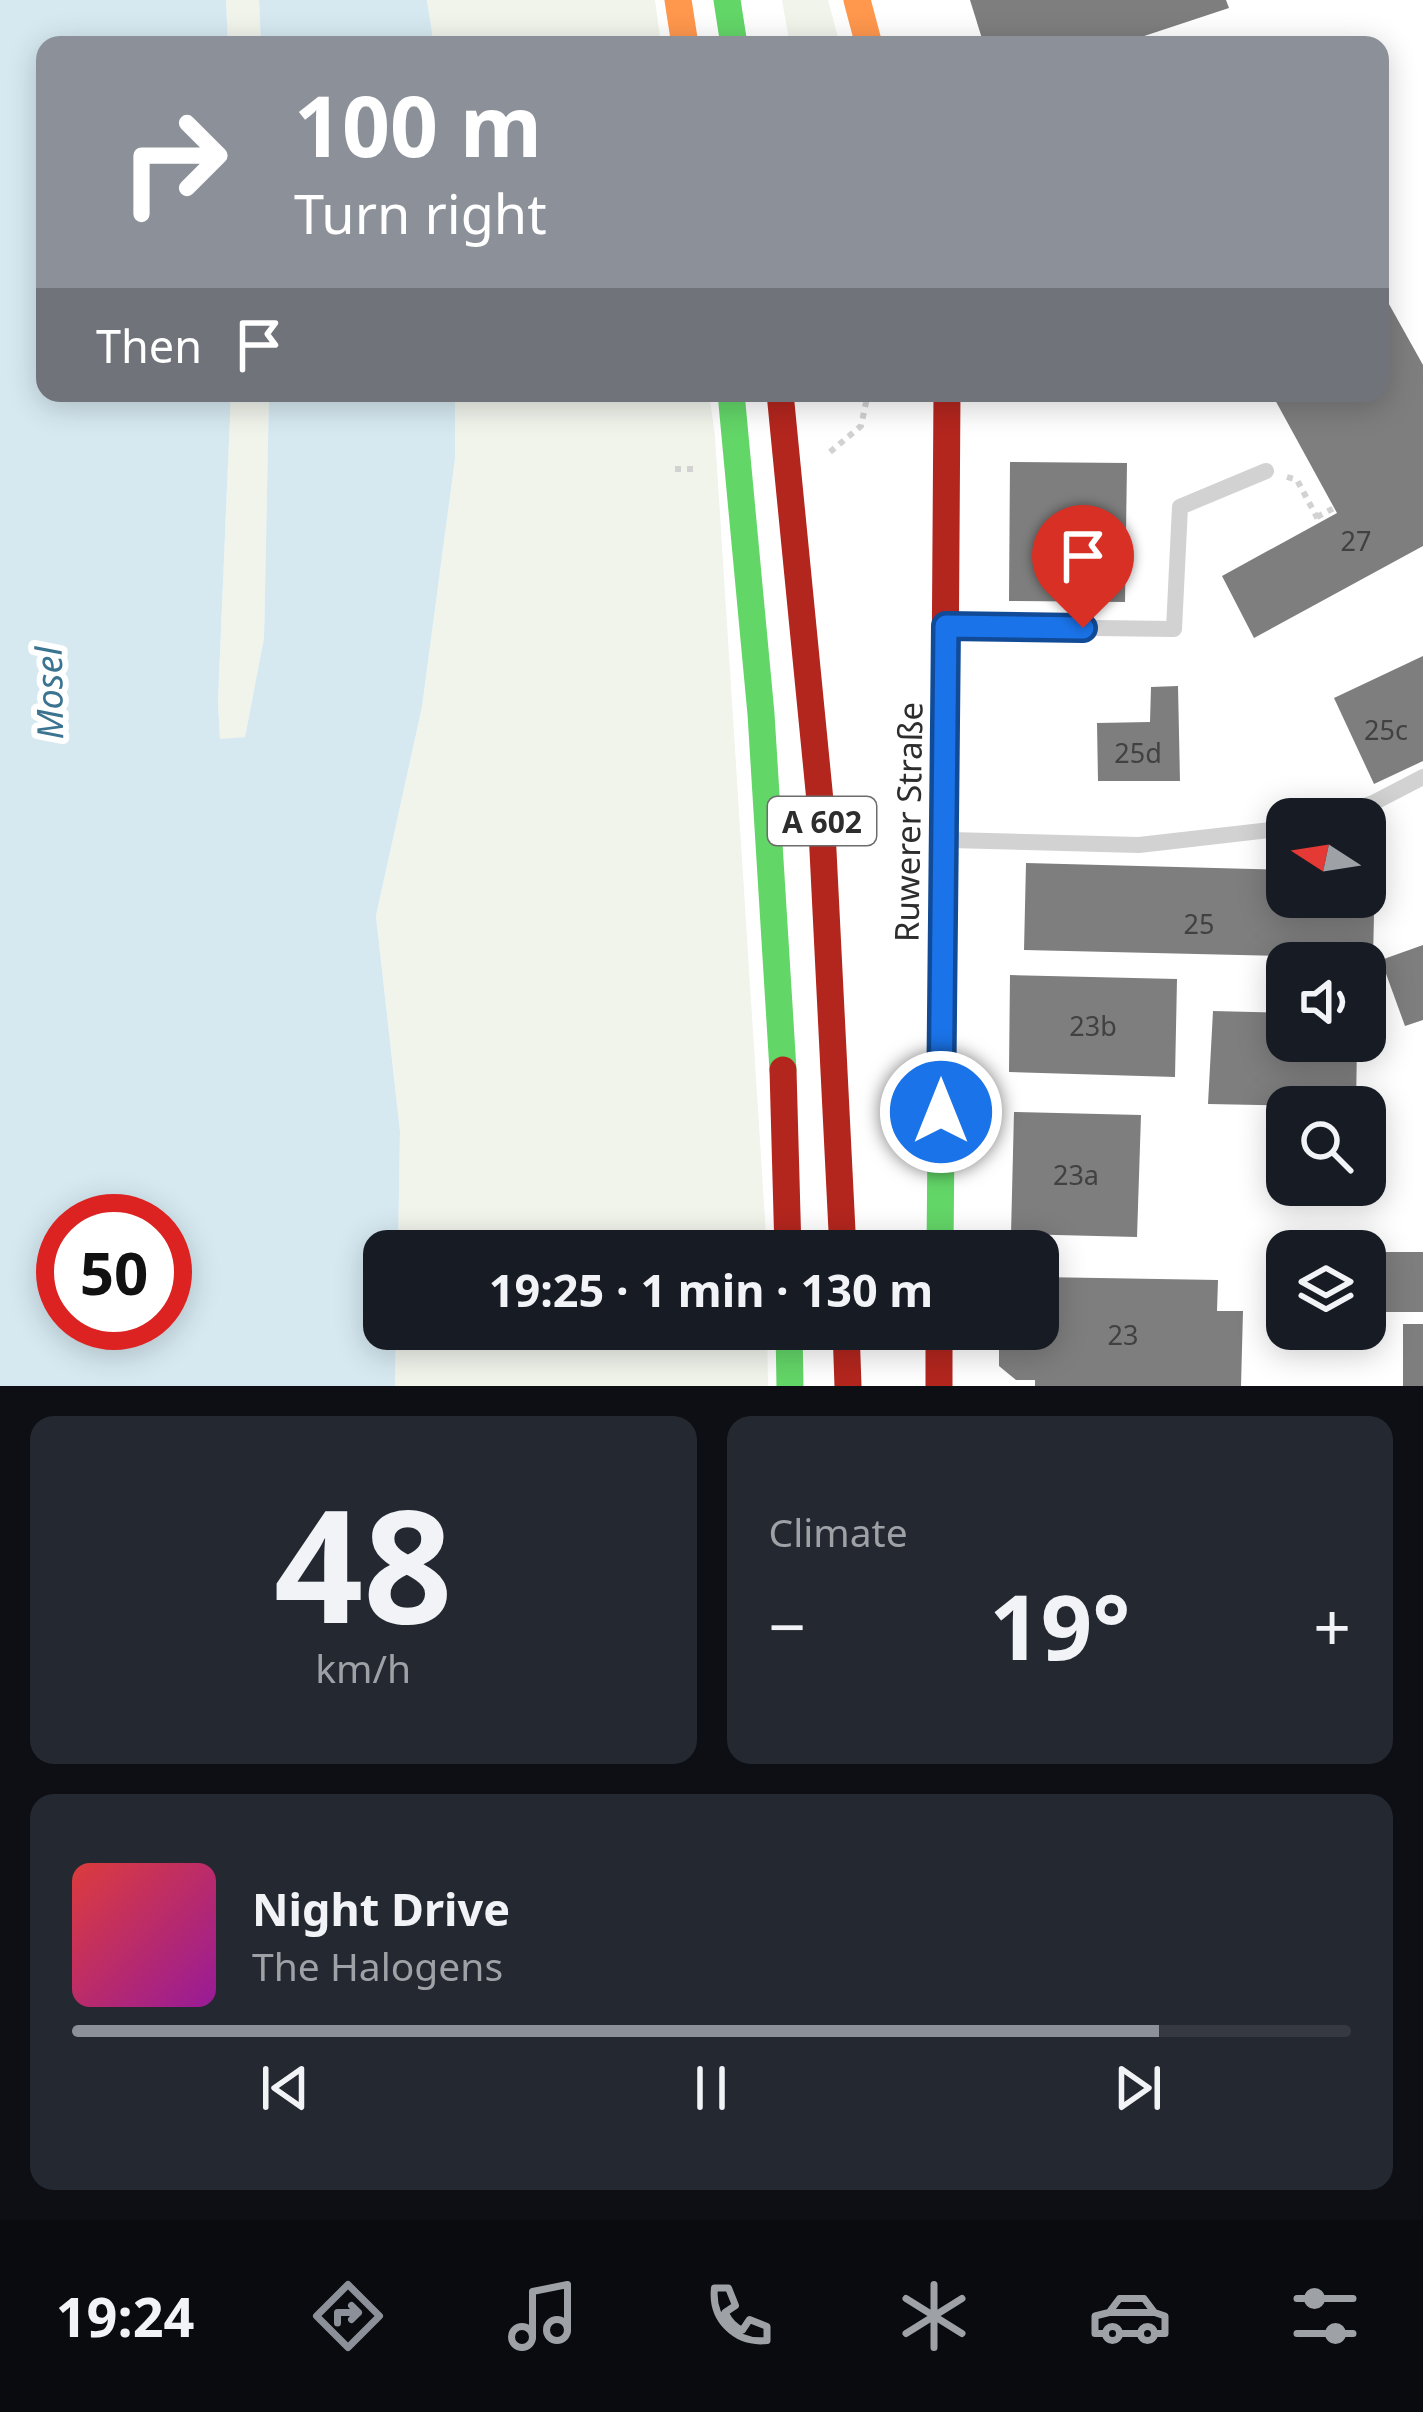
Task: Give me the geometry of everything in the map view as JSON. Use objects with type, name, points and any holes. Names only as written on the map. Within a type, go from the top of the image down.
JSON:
[{"type":"main road","points":[[678,0],[684,36]]},
{"type":"main road","points":[[727,0],[733,36]]},
{"type":"main road","points":[[856,0],[866,36]]},
{"type":"main road","name":"A 602","points":[[732,402],[763,693],[786,1084],[788,1230]]},
{"type":"main road","name":"A 602","points":[[781,402],[821,811],[842,1230]]},
{"type":"main road","name":"Ruwerer Straße","points":[[940,1230],[947,402]]},
{"type":"main road","points":[[789,1350],[790,1386]]},
{"type":"main road","points":[[847,1350],[848,1386]]},
{"type":"main road","points":[[939,1386],[940,1350]]},
{"type":"lane","points":[[946,626],[1174,629],[1180,507],[1266,471]]},
{"type":"lane","points":[[1382,798],[1423,777]]},
{"type":"lane","points":[[943,840],[1139,844],[1266,830]]},
{"type":"path","points":[[828,454],[861,426],[866,402]]},
{"type":"path","points":[[675,470],[693,469]]},
{"type":"path","points":[[1266,471],[1297,480],[1318,520],[1334,508]]},
{"type":"shaded area","points":[[226,0],[259,0],[261,36],[228,36]]},
{"type":"shaded area","points":[[427,0],[655,0],[660,36],[433,36]]},
{"type":"shaded area","points":[[782,0],[828,0],[838,36],[788,36]]},
{"type":"shaded area","points":[[231,402],[269,402],[264,638],[245,737],[220,740]]},
{"type":"shaded area","points":[[455,402],[710,402],[766,1230],[398,1230],[400,1131],[376,916],[422,707],[455,459]]},
{"type":"shaded area","points":[[396,1350],[767,1350],[768,1386],[395,1386]]},
{"type":"water","name":"Mosel","points":[[0,0],[226,0],[228,36],[36,36],[36,402],[231,402],[220,739],[245,737],[264,638],[269,402],[455,402],[455,459],[422,707],[376,916],[400,1131],[398,1230],[363,1230],[363,1350],[396,1350],[395,1386],[0,1386]]},
{"type":"water","points":[[259,0],[427,0],[433,36],[261,36]]},
{"type":"building","points":[[970,0],[1226,0],[1229,8],[1144,36],[981,36]]},
{"type":"building","points":[[1389,304],[1423,365],[1423,546],[1254,638],[1222,576],[1337,513],[1276,402],[1389,402]]},
{"type":"building","points":[[1010,462],[1127,463],[1125,602],[1009,601]]},
{"type":"building","points":[[1423,656],[1423,761],[1374,784],[1334,698]]},
{"type":"building","points":[[1178,686],[1180,781],[1098,781],[1097,723],[1150,722],[1151,687]]},
{"type":"building","points":[[1026,863],[1266,869],[1266,918],[1374,918],[1373,942],[1266,942],[1266,956],[1024,950]]},
{"type":"building","points":[[1423,945],[1423,1020],[1405,1026],[1386,974],[1386,958]]},
{"type":"building","points":[[1010,975],[1177,979],[1175,1077],[1009,1072]]},
{"type":"building","points":[[1213,1011],[1266,1012],[1266,1062],[1357,1062],[1356,1086],[1266,1086],[1266,1105],[1208,1104]]},
{"type":"building","points":[[1014,1112],[1141,1115],[1137,1237],[1011,1230]]},
{"type":"building","points":[[1386,1252],[1423,1252],[1423,1312],[1386,1312]]},
{"type":"building","points":[[1059,1277],[1218,1280],[1217,1311],[1243,1311],[1241,1386],[1035,1386],[1035,1380],[1016,1380],[999,1366],[999,1350],[1059,1350]]},
{"type":"building","points":[[1403,1324],[1423,1324],[1423,1386],[1403,1386]]},
{"type":"traffic: fast","points":[[727,0],[733,36]]},
{"type":"traffic: fast","points":[[732,402],[761,714],[783,1070]]},
{"type":"traffic: fast","points":[[940,1230],[945,682]]},
{"type":"traffic: fast","points":[[789,1350],[790,1386]]},
{"type":"traffic: slow","points":[[678,0],[684,36]]},
{"type":"traffic: slow","points":[[857,0],[867,36]]},
{"type":"traffic: jam","points":[[781,402],[821,811],[842,1230]]},
{"type":"traffic: jam","points":[[945,682],[947,402]]},
{"type":"traffic: jam","points":[[783,1070],[787,1230]]},
{"type":"traffic: jam","points":[[847,1350],[848,1386]]},
{"type":"traffic: jam","points":[[939,1350],[939,1386]]},
{"type":"route","points":[[941,1112],[946,626],[1083,628]]}]
